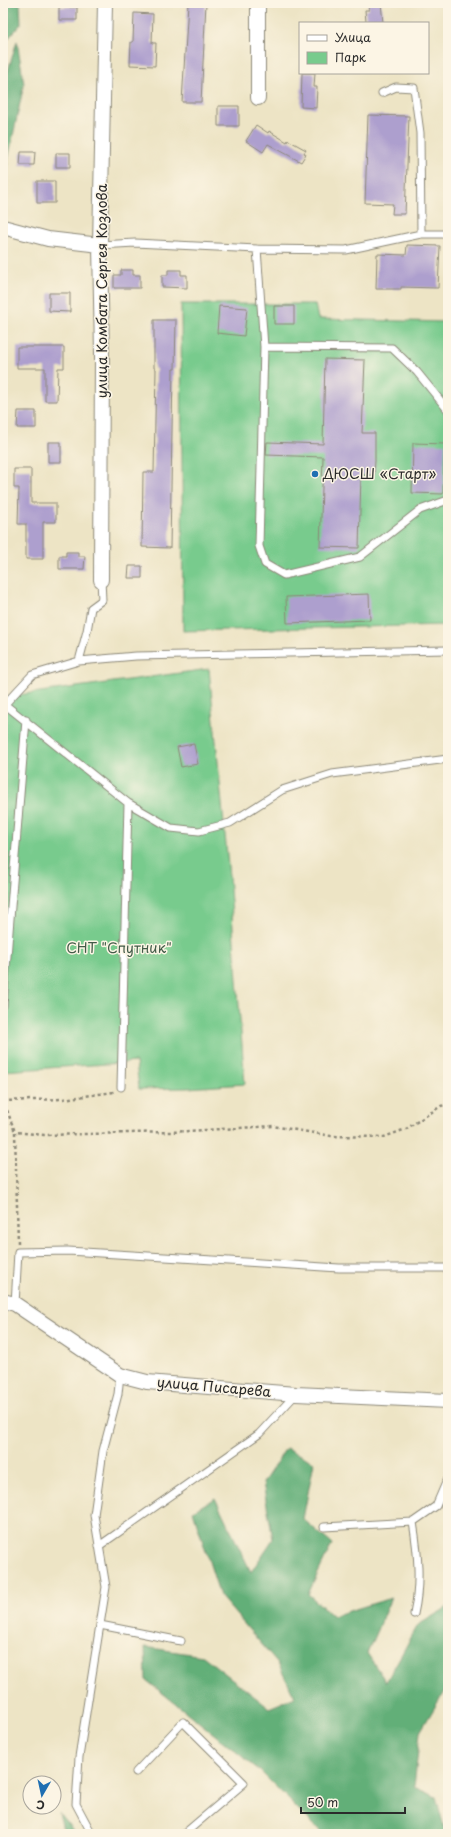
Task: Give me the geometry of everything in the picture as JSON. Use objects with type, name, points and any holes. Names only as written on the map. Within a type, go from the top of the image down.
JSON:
[{"type":"street","name":"улица Комбата Сергея Козлова","points":[[101,580],[102,353],[100,245],[104,3]]},
{"type":"street","points":[[258,3],[258,98]]},
{"type":"street","points":[[3,227],[48,239],[100,245]]},
{"type":"street","name":"улица Писарева","points":[[9,1303],[120,1375],[148,1382],[296,1394],[448,1401]]},
{"type":"lane","points":[[382,93],[396,87],[414,88],[420,133],[421,234]]},
{"type":"lane","points":[[100,245],[135,243],[257,249],[346,250],[421,234],[448,234]]},
{"type":"lane","points":[[257,249],[264,348],[259,546],[265,564],[284,575],[360,557],[420,510],[448,500]]},
{"type":"lane","points":[[264,348],[392,348],[417,372],[448,410]]},
{"type":"lane","points":[[79,661],[88,631],[91,608],[102,600],[101,580]]},
{"type":"lane","points":[[448,650],[136,656],[79,661],[32,675],[4,704],[26,720],[128,804],[171,828],[199,831],[230,823],[282,790],[332,774],[448,759]]},
{"type":"lane","points":[[3,1006],[26,720]]},
{"type":"lane","points":[[121,1087],[128,804]]},
{"type":"lane","points":[[9,1303],[18,1252],[68,1251],[339,1268],[448,1268]]},
{"type":"lane","points":[[92,1834],[76,1804],[79,1757],[106,1587],[98,1546],[94,1514],[103,1451],[118,1394],[120,1375]]},
{"type":"lane","points":[[98,1546],[260,1434],[296,1394]]},
{"type":"lane","points":[[324,1527],[413,1522],[436,1506],[448,1478]]},
{"type":"lane","points":[[413,1522],[417,1552],[418,1595],[414,1614]]},
{"type":"lane","points":[[100,1625],[181,1641]]},
{"type":"lane","points":[[136,1772],[183,1722],[244,1783],[184,1834]]},
{"type":"path","points":[[18,1252],[15,1132],[4,1101],[64,1099],[119,1092],[121,1087]]},
{"type":"path","points":[[15,1132],[44,1136],[171,1132],[273,1126],[331,1136],[384,1137],[406,1129],[441,1106],[448,1104]]},
{"type":"green space","points":[[3,3],[20,3],[21,24],[5,42],[3,39]]},
{"type":"green space","points":[[17,41],[24,84],[3,183],[3,80],[6,77]]},
{"type":"green space","name":"ДЮСШ «Старт»","points":[[181,304],[315,304],[318,319],[448,322],[448,625],[183,631]]},
{"type":"green space","name":"СНТ \"Спутник\"","points":[[209,669],[229,876],[245,1084],[188,1088],[139,1089],[136,1062],[3,1071],[3,697]]},
{"type":"green space","points":[[286,1448],[314,1462],[303,1519],[332,1544],[308,1594],[333,1616],[391,1598],[367,1653],[386,1682],[418,1625],[448,1607],[448,1685],[420,1732],[414,1787],[436,1797],[446,1834],[323,1834],[259,1770],[146,1680],[145,1647],[203,1656],[269,1708],[295,1697],[277,1662],[220,1596],[193,1511],[215,1498],[251,1572],[273,1539],[263,1483]]},
{"type":"green space","points":[[59,1815],[76,1834],[64,1834]]},
{"type":"building","points":[[188,3],[206,3],[201,102],[182,102]]},
{"type":"building","points":[[368,3],[381,3],[383,22],[366,22],[365,10],[369,10]]},
{"type":"building","points":[[59,7],[77,7],[77,20],[59,20]]},
{"type":"building","points":[[134,13],[153,14],[152,43],[156,43],[155,66],[130,65],[131,42],[133,42]]},
{"type":"building","points":[[302,74],[315,74],[314,87],[317,87],[316,108],[301,107]]},
{"type":"building","points":[[218,106],[239,106],[239,126],[218,126]]},
{"type":"building","points":[[368,115],[409,116],[405,214],[392,214],[393,204],[365,203]]},
{"type":"building","points":[[256,125],[268,133],[269,131],[287,142],[288,140],[306,150],[304,153],[306,154],[301,162],[268,144],[263,152],[246,141]]},
{"type":"building","points":[[21,152],[35,152],[34,165],[20,165]]},
{"type":"building","points":[[56,153],[70,153],[70,167],[56,167]]},
{"type":"building","points":[[37,181],[55,181],[55,203],[37,203]]},
{"type":"building","points":[[407,245],[440,246],[438,288],[401,287],[401,289],[376,289],[377,254],[406,255]]},
{"type":"building","points":[[121,270],[133,270],[133,275],[140,275],[140,288],[114,288],[114,275],[121,275]]},
{"type":"building","points":[[168,270],[181,270],[181,275],[187,275],[187,288],[162,287],[162,275],[168,275]]},
{"type":"building","points":[[49,293],[70,293],[70,312],[49,311]]},
{"type":"building","points":[[219,306],[247,308],[244,336],[217,333]]},
{"type":"building","points":[[274,306],[294,306],[294,324],[274,324]]},
{"type":"building","points":[[154,320],[176,320],[175,369],[173,369],[170,548],[142,547],[143,472],[154,472],[156,369],[154,368]]},
{"type":"building","points":[[17,347],[64,347],[64,368],[58,368],[57,401],[45,401],[45,368],[17,368]]},
{"type":"building","points":[[325,359],[365,360],[362,433],[375,433],[375,461],[374,475],[361,475],[359,548],[320,547],[323,457],[266,455],[267,442],[323,444]]},
{"type":"building","points":[[18,411],[36,411],[36,428],[17,428]]},
{"type":"building","points":[[48,442],[61,442],[61,462],[48,462]]},
{"type":"building","points":[[413,443],[445,444],[443,494],[412,493]]},
{"type":"building","points":[[14,469],[31,469],[31,503],[56,503],[56,522],[43,522],[43,559],[26,559],[26,524],[18,524],[19,488],[14,488]]},
{"type":"building","points":[[66,552],[78,552],[78,556],[85,556],[84,569],[59,569],[59,556],[66,556]]},
{"type":"building","points":[[129,566],[142,566],[142,578],[128,578]]},
{"type":"building","points":[[369,594],[370,620],[287,623],[286,597]]},
{"type":"building","points":[[194,744],[198,764],[181,767],[177,747]]},
{"type":"place","name":"ДЮСШ «Старт»","points":[[315,474]]}]
